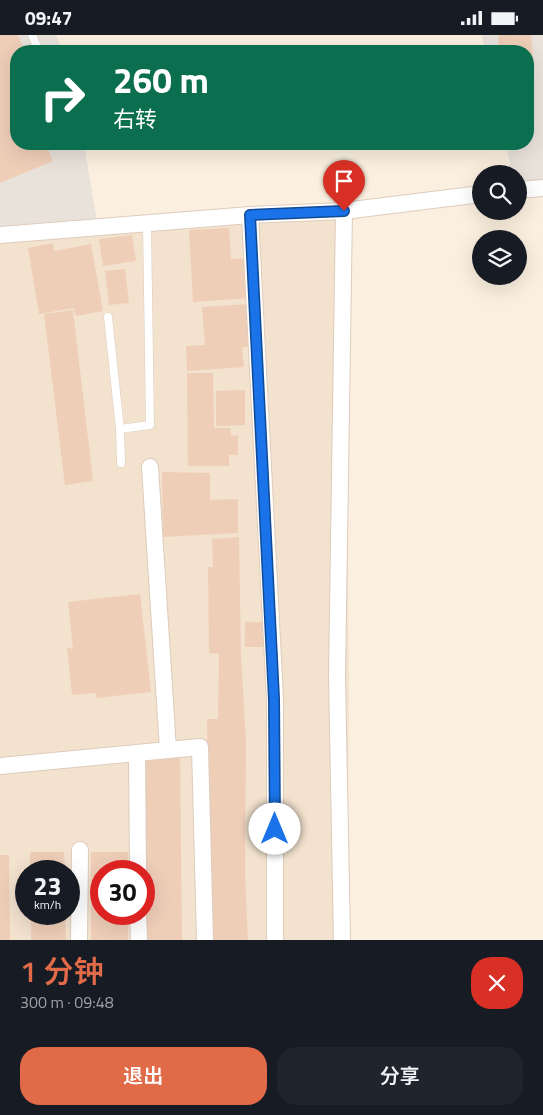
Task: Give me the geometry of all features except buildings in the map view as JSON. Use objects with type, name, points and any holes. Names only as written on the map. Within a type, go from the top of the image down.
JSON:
[{"type":"street","points":[[527,190],[543,189]]},
{"type":"street","points":[[0,235],[250,215],[344,211],[472,195]]},
{"type":"street","points":[[342,940],[337,676],[344,211]]},
{"type":"street","points":[[250,215],[274,699],[275,940]]},
{"type":"street","points":[[150,467],[168,750]]},
{"type":"street","points":[[0,765],[200,747],[205,940]]},
{"type":"street","points":[[137,753],[138,860]]},
{"type":"street","points":[[79,940],[80,851]]},
{"type":"street","points":[[138,925],[139,940]]},
{"type":"lane","points":[[120,429],[150,425],[147,224]]},
{"type":"lane","points":[[108,317],[120,429],[121,463]]},
{"type":"shaded area","points":[[0,35],[56,35],[60,45],[10,45],[10,150],[85,150],[98,228],[0,235]]},
{"type":"shaded area","points":[[482,35],[543,35],[543,188],[527,189],[527,165],[510,165],[507,150],[534,150],[534,45],[484,45]]},
{"type":"shaded area","points":[[344,211],[349,680],[347,940],[0,940],[0,235]]},
{"type":"route","points":[[275,829],[274,699],[250,215],[344,211]]}]
